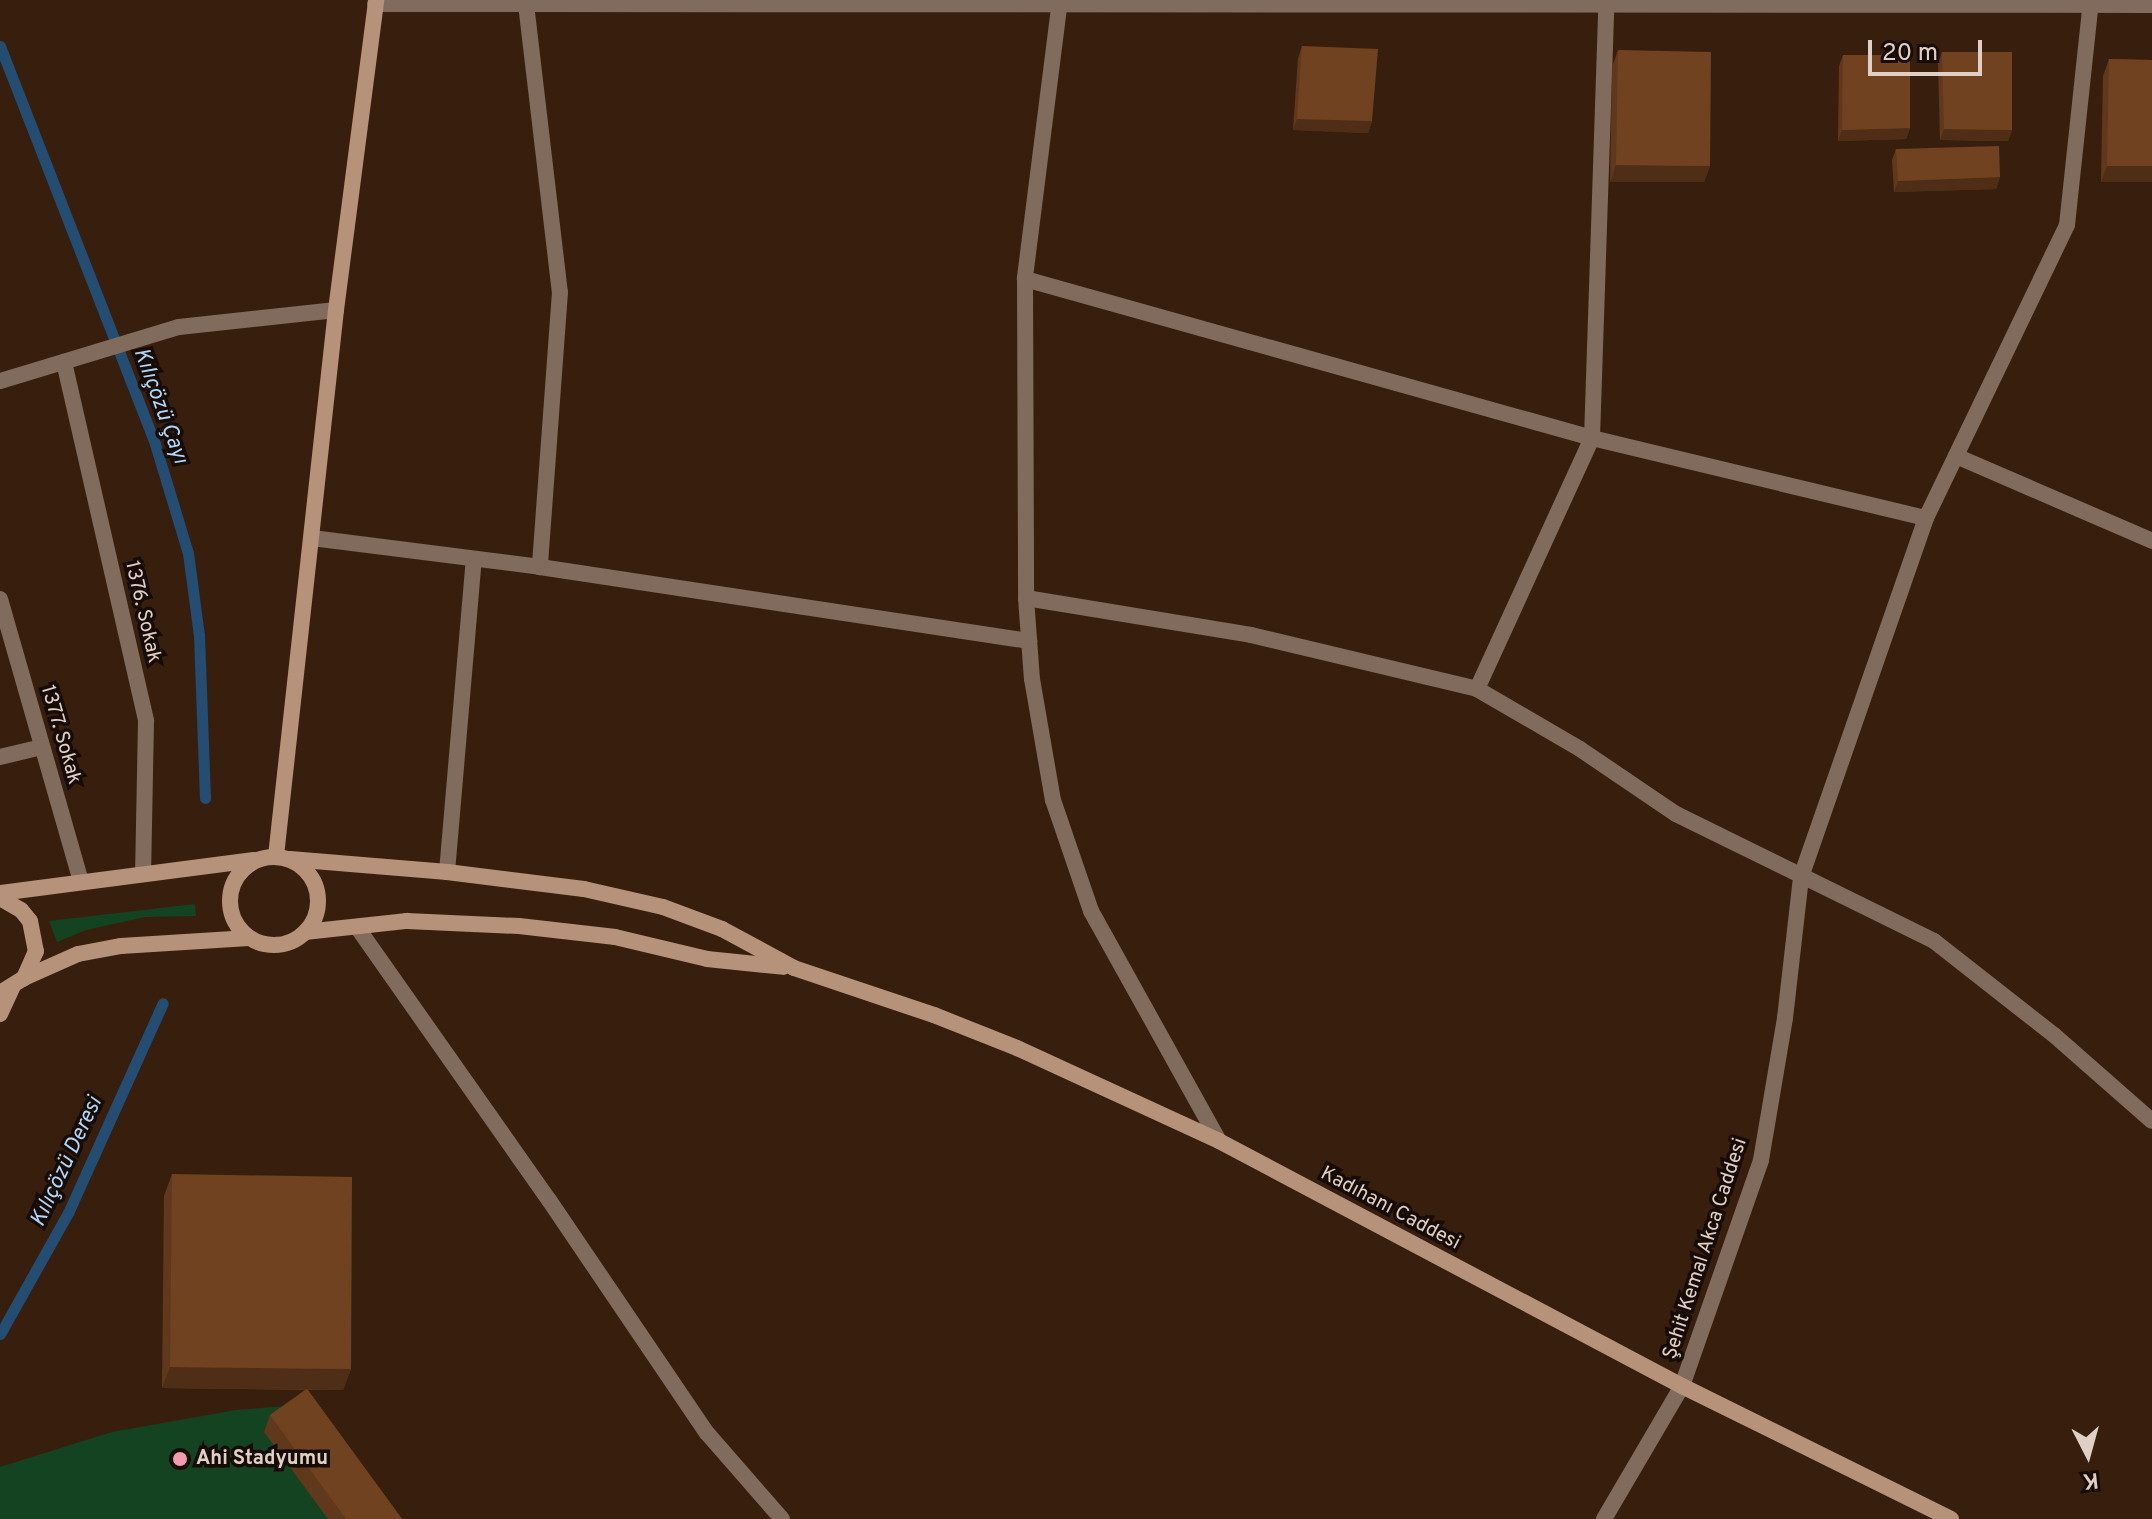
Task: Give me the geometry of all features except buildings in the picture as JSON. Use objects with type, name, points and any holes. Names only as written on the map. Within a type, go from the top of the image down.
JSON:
[{"type":"main road","points":[[275,858],[336,310],[376,2]]},
{"type":"main road","points":[[275,858],[312,877],[318,891],[314,920],[305,932]]},
{"type":"main road","points":[[249,938],[238,928],[229,901],[238,874],[275,858]]},
{"type":"main road","points":[[0,896],[81,882],[275,858],[447,872],[584,889],[663,907],[722,929],[794,968]]},
{"type":"main road","points":[[0,896],[21,910],[35,936],[32,965],[12,986],[0,1014]]},
{"type":"main road","points":[[12,986],[78,954],[121,946],[249,938],[278,945],[305,932],[407,921],[519,926],[615,937],[707,959],[794,968]]},
{"type":"main road","name":"Kadıhanı Caddesi","points":[[794,968],[934,1015],[1017,1048],[1219,1141],[1682,1386],[1951,1519]]},
{"type":"street","points":[[376,2],[1514,2],[1606,5],[2091,2],[2152,5]]},
{"type":"street","points":[[1059,2],[1025,279],[1026,598],[1029,641],[1053,800],[1091,911],[1219,1141]]},
{"type":"street","name":"Şehit Kemal Akca Caddesi","points":[[1604,1519],[1682,1386],[1761,1160],[1785,1018],[1801,877],[1926,518],[2067,225],[2091,2]]},
{"type":"street","points":[[526,4],[560,292],[540,567]]},
{"type":"street","points":[[1477,689],[1592,438],[1606,5]]},
{"type":"street","points":[[1025,279],[1592,438],[1926,518]]},
{"type":"street","points":[[0,381],[179,327],[336,310]]},
{"type":"street","name":"1376. Sokak","points":[[64,362],[146,721],[143,874]]},
{"type":"street","points":[[1956,456],[2152,541]]},
{"type":"street","points":[[312,538],[540,567],[1029,641]]},
{"type":"street","points":[[447,872],[474,559]]},
{"type":"street","points":[[1026,598],[1251,635],[1477,689],[1580,749],[1676,814],[1934,941],[2054,1035],[2152,1121]]},
{"type":"street","name":"1377. Sokak","points":[[0,599],[81,882]]},
{"type":"street","points":[[0,757],[42,747]]},
{"type":"street","points":[[357,927],[549,1200],[707,1433],[782,1519]]},
{"type":"green space","points":[[195,904],[196,916],[145,917],[86,930],[57,942],[49,921]]},
{"type":"green space","name":"Ahi Stadyumu","points":[[301,1405],[384,1519],[0,1519],[0,1467],[112,1432],[236,1410]]},
{"type":"waterway","name":"Kılıçözü Çayı","points":[[0,46],[155,444],[188,553],[199,635],[205,798]]},
{"type":"waterway","name":"Kılıçözü Deresi","points":[[0,1334],[68,1213],[163,1003]]},
{"type":"place","name":"Ahi Stadyumu","points":[[180,1459]]}]
